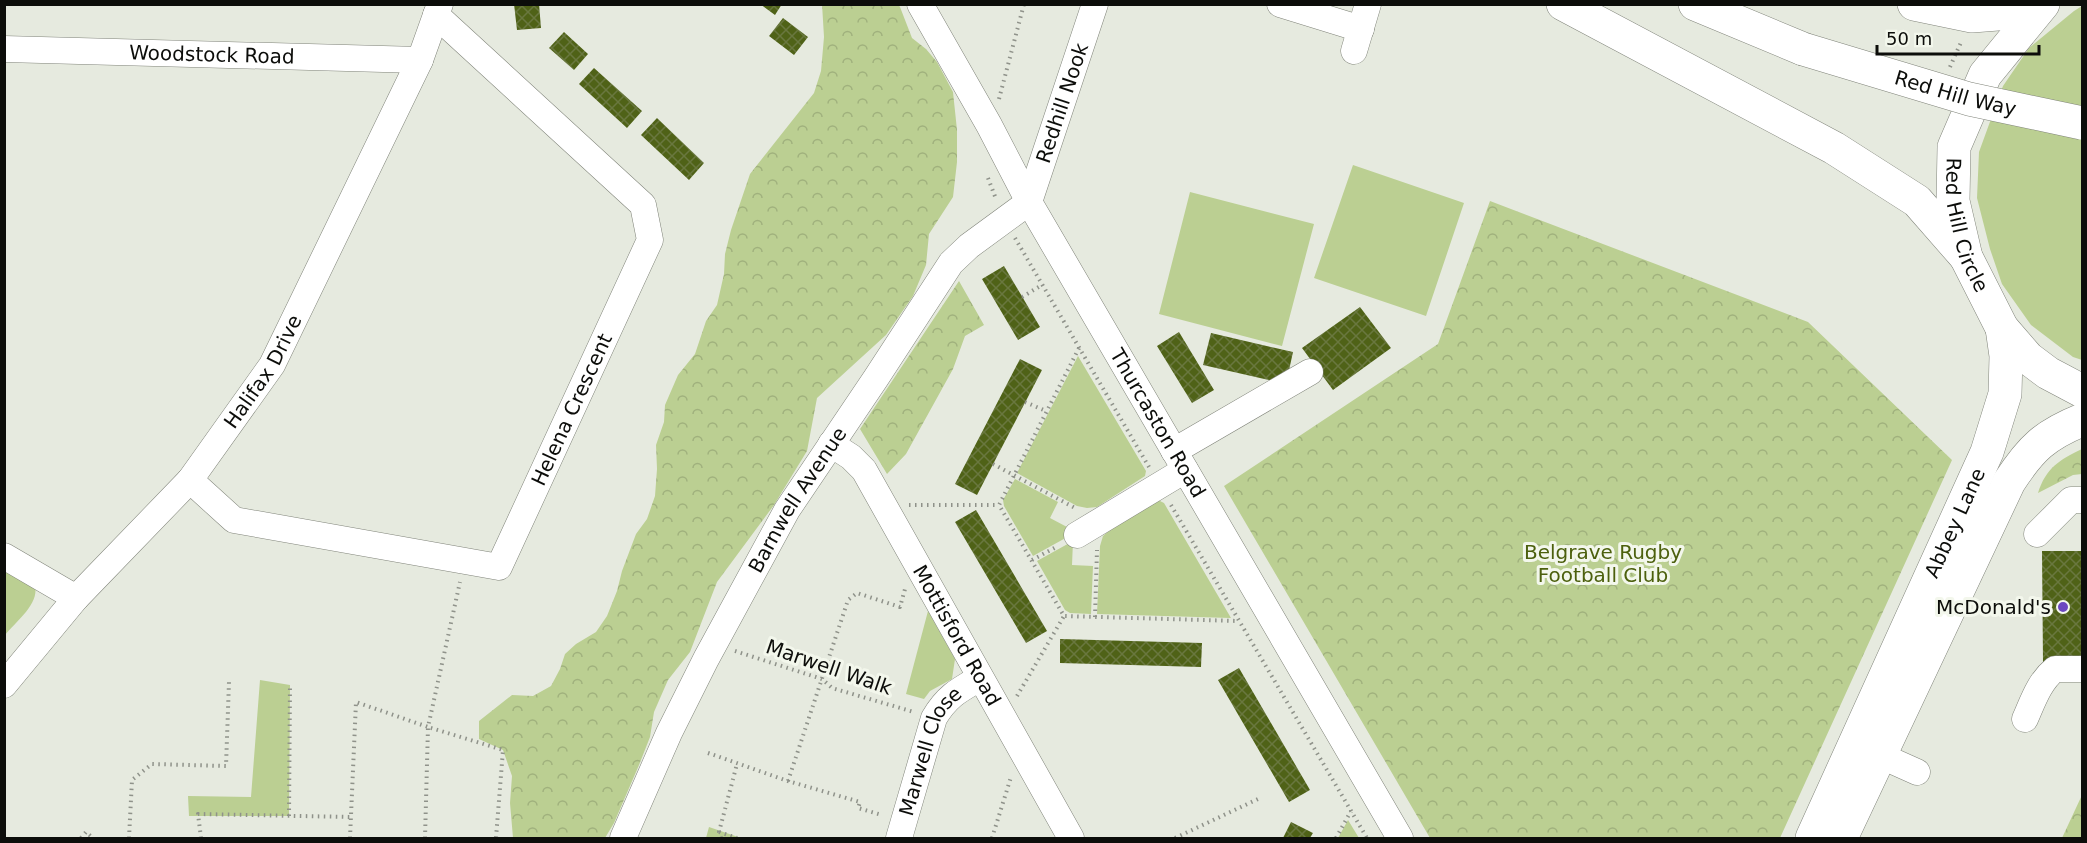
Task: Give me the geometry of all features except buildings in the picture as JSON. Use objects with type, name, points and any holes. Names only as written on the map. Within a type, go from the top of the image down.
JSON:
[{"type":"main road","points":[[1563,4],[1834,148],[1917,201],[1966,257]]},
{"type":"main road","name":"Red Hill Way","points":[[1695,4],[1803,49],[1969,99],[2082,123]]},
{"type":"main road","points":[[1914,4],[1972,16],[2039,8]]},
{"type":"main road","name":"Red Hill Circle","points":[[2039,8],[1985,75],[1954,147],[1953,201],[1966,257],[2002,328],[2028,358],[2048,373],[2082,391]]},
{"type":"main road","name":"Abbey Lane","points":[[1812,838],[1988,452],[2005,394],[2006,356],[2002,328]]},
{"type":"main road","name":"Abbey Lane","points":[[1841,838],[2009,482],[2025,456],[2040,442],[2082,420]]},
{"type":"street","name":"Thurcaston Road","points":[[920,4],[989,125],[1029,202],[1400,838]]},
{"type":"street","name":"Redhill Nook","points":[[1029,202],[1095,4]]},
{"type":"street","points":[[1280,4],[1357,40],[1368,4]]},
{"type":"street","name":"Halifax Drive","points":[[4,685],[76,598],[190,480],[272,365],[420,60],[438,10]]},
{"type":"street","name":"Helena Crescent","points":[[190,480],[234,520],[499,567],[650,240],[643,205],[438,10]]},
{"type":"street","name":"Woodstock Road","points":[[4,49],[420,60]]},
{"type":"street","name":"Barnwell Avenue","points":[[623,838],[669,733],[714,644],[787,510],[951,263],[969,246],[1029,202]]},
{"type":"street","points":[[1077,535],[1159,484],[1179,460],[1310,372]]},
{"type":"street","name":"Mottisford Road","points":[[831,444],[864,470],[1071,838]]},
{"type":"street","points":[[2037,534],[2072,500],[2082,500]]},
{"type":"street","points":[[4,556],[76,598]]},
{"type":"street","points":[[2025,719],[2042,683],[2055,669],[2082,669]]},
{"type":"street","name":"Marwell Close","points":[[901,830],[934,718],[953,693],[980,678]]},
{"type":"street","points":[[1879,754],[1917,772]]},
{"type":"path","points":[[989,125],[1002,92],[1024,4]]},
{"type":"path","points":[[1004,220],[1367,838]]},
{"type":"path","points":[[1022,297],[1042,285]]},
{"type":"path","points":[[1025,402],[1046,411]]},
{"type":"path","points":[[884,505],[999,505]]},
{"type":"path","points":[[1032,560],[1077,535]]},
{"type":"path","points":[[424,838],[428,727],[464,561]]},
{"type":"path","points":[[788,781],[848,600],[857,593],[900,607],[910,571],[918,566]]},
{"type":"path","points":[[1003,719],[1064,616]]},
{"type":"path","name":"Marwell Walk","points":[[714,644],[822,679],[832,688],[934,718]]},
{"type":"path","points":[[129,838],[132,780],[152,764],[226,766],[229,682]]},
{"type":"path","points":[[289,816],[290,686]]},
{"type":"path","points":[[350,838],[356,702],[503,750],[496,838]]},
{"type":"path","points":[[708,753],[788,781],[860,802],[858,808],[901,830]]},
{"type":"path","points":[[992,838],[1014,768],[1028,762]]},
{"type":"path","points":[[721,838],[719,832],[737,764]]},
{"type":"path","points":[[1175,838],[1258,799]]},
{"type":"path","points":[[1336,838],[1351,811]]},
{"type":"path","points":[[201,838],[198,813],[351,817]]},
{"type":"path","points":[[81,838],[86,832],[93,838]]},
{"type":"path","points":[[719,832],[737,838]]},
{"type":"green space","points":[[822,4],[898,4],[912,38],[937,62],[953,92],[957,130],[957,162],[953,197],[929,234],[926,265],[913,296],[886,335],[817,398],[807,451],[774,505],[717,582],[690,652],[668,680],[654,712],[650,737],[614,823],[605,838],[513,838],[510,803],[512,776],[503,750],[479,739],[479,721],[512,695],[533,696],[551,686],[565,654],[596,632],[607,616],[636,534],[647,519],[655,496],[656,445],[664,422],[665,405],[678,375],[695,354],[706,321],[717,305],[731,230],[750,174],[814,93],[821,71],[824,37]]},
{"type":"green space","points":[[2082,6],[2082,360],[2073,357],[2031,325],[2002,284],[1977,198],[1979,152],[2003,86],[2029,48]]},
{"type":"green space","points":[[1353,165],[1464,203],[1426,316],[1314,278]]},
{"type":"green space","points":[[1190,192],[1314,224],[1282,346],[1159,314]]},
{"type":"green space","name":"Belgrave Rugby Football Club","points":[[1490,201],[1808,322],[1952,460],[1780,838],[1430,838],[1224,486],[1438,344]]},
{"type":"green space","points":[[959,281],[984,325],[965,336],[953,369],[906,454],[887,474],[860,429]]},
{"type":"green space","points":[[1078,356],[1146,471],[1145,476],[1097,507],[1087,508],[1077,506],[1017,473]]},
{"type":"green space","points":[[2082,449],[2082,474],[2073,475],[2038,493],[2045,477],[2054,466]]},
{"type":"green space","points":[[1015,479],[1058,502],[1050,518],[1067,527],[1071,535],[1033,556],[1004,506],[1003,500]]},
{"type":"green space","points":[[1158,500],[1164,503],[1231,618],[1097,614],[1100,546],[1103,536]]},
{"type":"green space","points":[[1073,541],[1072,565],[1093,566],[1091,614],[1070,613],[1065,610],[1037,561]]},
{"type":"green space","points":[[5,560],[27,573],[36,591],[24,615],[5,635]]},
{"type":"green space","points":[[928,611],[955,659],[952,679],[930,691],[924,699],[906,694]]},
{"type":"green space","points":[[260,680],[290,685],[289,816],[189,816],[188,796],[251,797]]},
{"type":"green space","points":[[2082,795],[2082,838],[2062,838]]},
{"type":"green space","points":[[1348,820],[1359,838],[1338,838]]},
{"type":"green space","points":[[709,827],[741,838],[706,838]]},
{"type":"place","name":"McDonald's","points":[[2063,607]]}]
